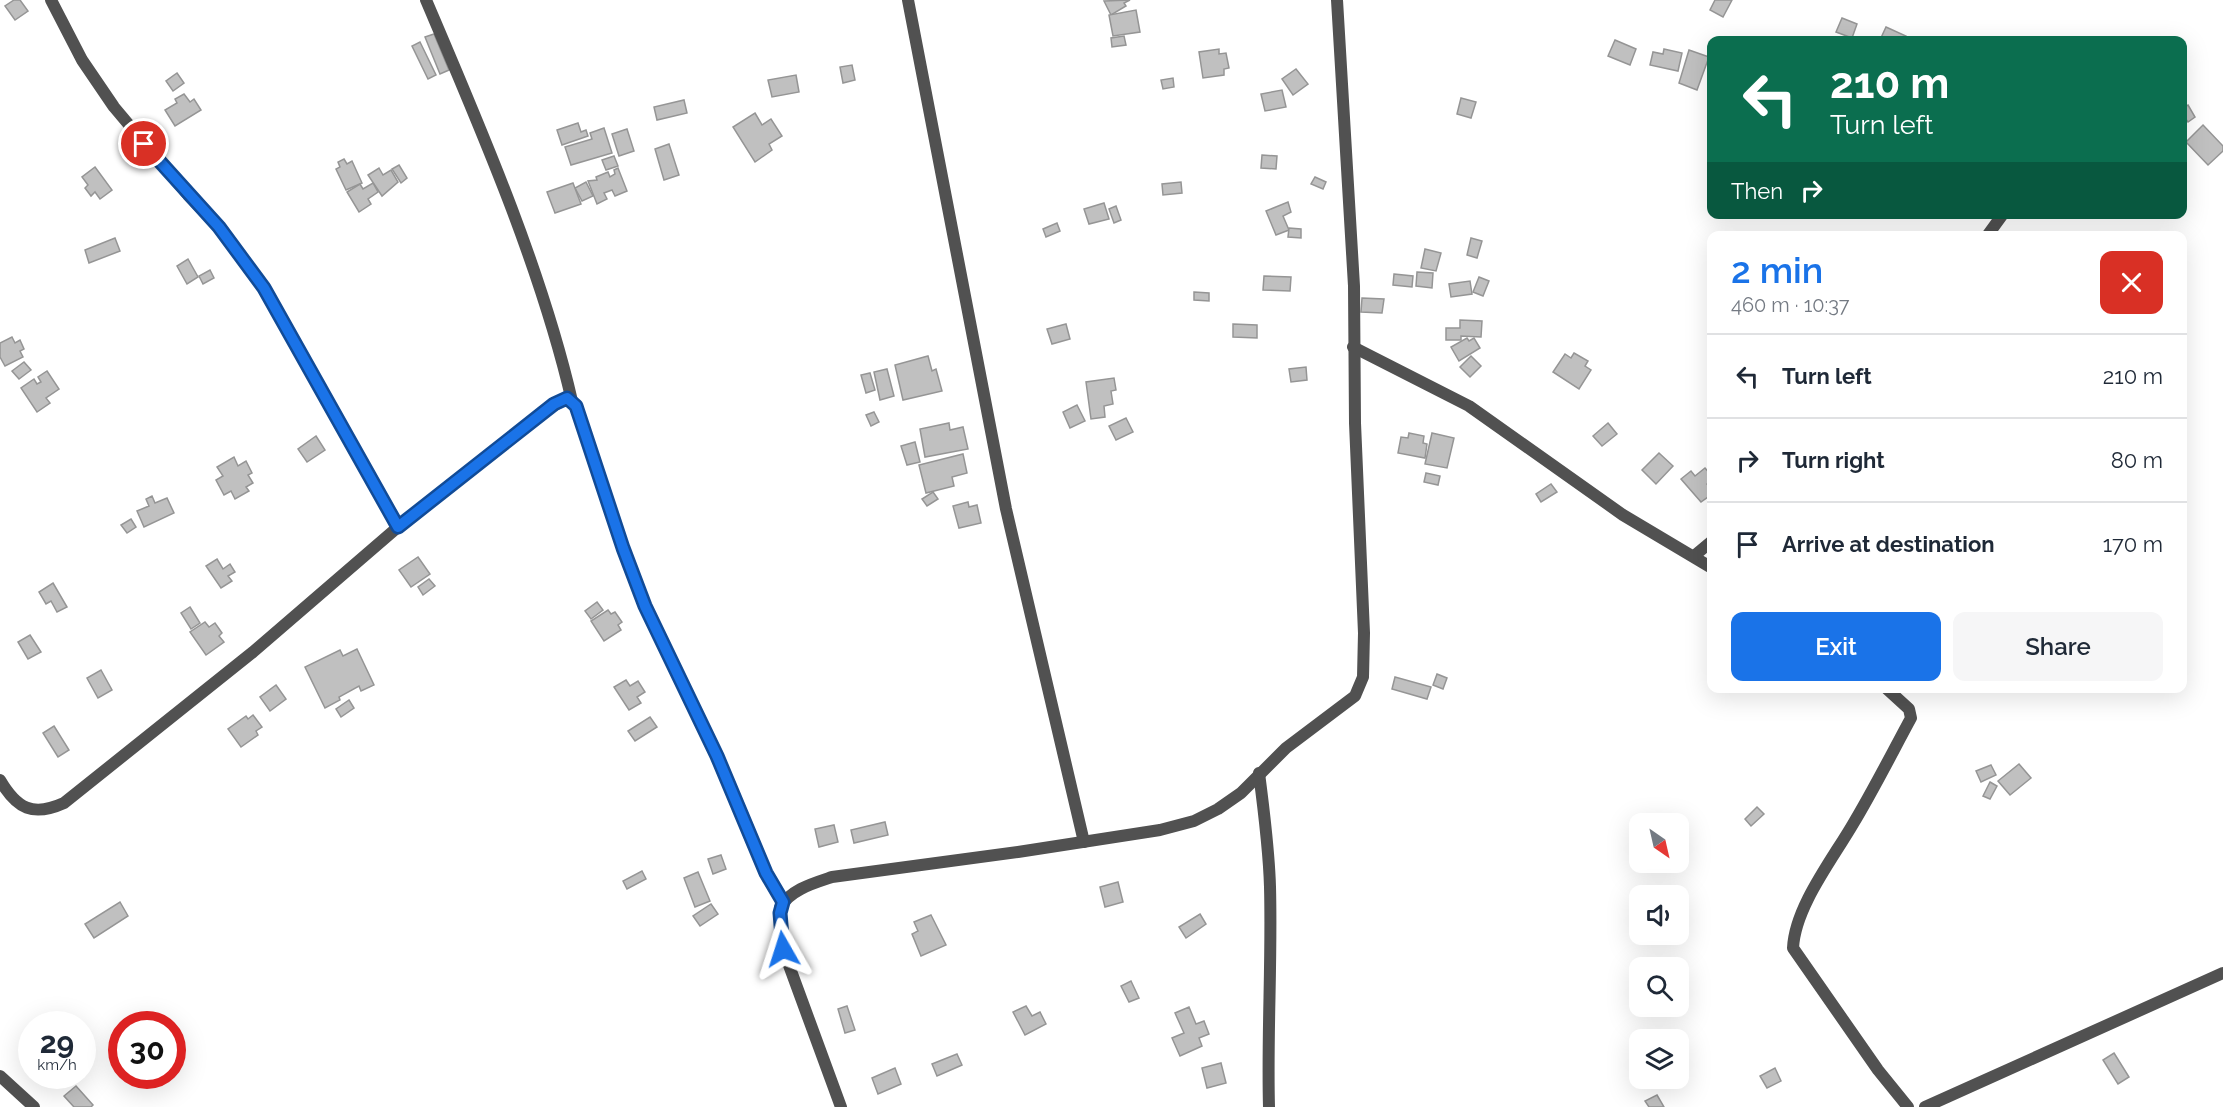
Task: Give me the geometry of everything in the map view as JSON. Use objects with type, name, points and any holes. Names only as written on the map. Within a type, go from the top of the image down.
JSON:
[{"type":"street","points":[[51,0],[82,60],[114,107],[158,161],[219,227],[264,288],[398,527]]},
{"type":"street","points":[[426,0],[459,77],[524,243],[562,359],[572,401]]},
{"type":"street","points":[[908,0],[1006,509],[1084,842]]},
{"type":"street","points":[[841,1107],[783,949],[780,913],[783,902],[809,884],[832,877],[1084,842],[1160,830],[1194,821],[1218,809],[1241,793],[1286,748],[1355,696],[1363,677],[1353,347],[1354,286],[1337,0]]},
{"type":"street","points":[[1353,347],[1469,406],[1623,515],[1707,565]]},
{"type":"street","points":[[0,780],[15,800],[26,808],[37,811],[64,803],[253,652],[398,527],[546,410],[567,398],[576,406],[623,548],[645,606],[717,756],[766,873],[783,902]]},
{"type":"street","points":[[1694,556],[1707,545]]},
{"type":"street","points":[[1891,693],[1909,709],[1911,718],[1882,774],[1801,912],[1794,935],[1793,948],[1878,1070],[1908,1107]]},
{"type":"street","points":[[1259,773],[1268,837],[1270,888],[1269,1107]]},
{"type":"street","points":[[1925,1107],[2223,973]]},
{"type":"street","points":[[0,1076],[34,1107]]},
{"type":"building","points":[[14,0],[20,0],[28,11],[15,20],[5,6]]},
{"type":"building","points":[[1130,0],[1124,3],[1126,6],[1111,15],[1104,1]]},
{"type":"building","points":[[1715,0],[1732,0],[1723,17],[1710,10]]},
{"type":"building","points":[[1136,10],[1140,32],[1113,36],[1109,15]]},
{"type":"building","points":[[1842,18],[1857,24],[1853,36],[1836,32]]},
{"type":"building","points":[[1886,27],[1906,36],[1882,36]]},
{"type":"building","points":[[434,34],[449,70],[440,74],[425,37]]},
{"type":"building","points":[[1124,36],[1126,45],[1112,47],[1111,38]]},
{"type":"building","points":[[1615,40],[1636,49],[1630,65],[1608,56]]},
{"type":"building","points":[[420,42],[436,75],[428,79],[412,46]]},
{"type":"building","points":[[1219,49],[1219,54],[1226,53],[1229,68],[1224,69],[1224,75],[1203,78],[1199,52]]},
{"type":"building","points":[[1664,49],[1682,53],[1678,71],[1650,65],[1653,52],[1663,54]]},
{"type":"building","points":[[1689,50],[1707,56],[1697,90],[1679,83]]},
{"type":"building","points":[[852,65],[855,80],[843,83],[840,67]]},
{"type":"building","points":[[1296,69],[1308,84],[1293,95],[1282,79]]},
{"type":"building","points":[[177,73],[184,83],[173,91],[166,81]]},
{"type":"building","points":[[796,75],[799,92],[772,97],[768,80]]},
{"type":"building","points":[[1173,78],[1174,87],[1163,89],[1161,80]]},
{"type":"building","points":[[1282,90],[1286,107],[1265,111],[1261,94]]},
{"type":"building","points":[[184,94],[190,102],[194,99],[201,110],[175,126],[165,110],[177,103],[175,99]]},
{"type":"building","points":[[1461,98],[1476,102],[1471,118],[1457,114]]},
{"type":"building","points":[[684,100],[687,113],[657,120],[654,107]]},
{"type":"building","points":[[2187,106],[2195,117],[2188,122],[2187,121]]},
{"type":"building","points":[[755,113],[762,125],[771,119],[782,136],[769,144],[772,150],[755,162],[733,127]]},
{"type":"building","points":[[578,123],[581,132],[586,130],[588,136],[562,145],[557,130]]},
{"type":"building","points":[[2203,125],[2223,146],[2223,151],[2208,165],[2187,141]]},
{"type":"building","points":[[604,128],[612,153],[571,165],[565,147],[592,139],[590,133]]},
{"type":"building","points":[[627,129],[634,151],[619,156],[612,134]]},
{"type":"building","points":[[669,144],[679,175],[664,180],[655,149]]},
{"type":"building","points":[[1262,155],[1277,156],[1276,169],[1261,168]]},
{"type":"building","points":[[614,156],[618,166],[606,170],[602,160]]},
{"type":"building","points":[[344,159],[347,164],[352,161],[362,183],[346,190],[336,169],[340,167],[338,162]]},
{"type":"building","points":[[399,165],[407,178],[401,183],[392,169]]},
{"type":"building","points":[[95,167],[112,190],[100,199],[95,192],[91,196],[85,188],[88,185],[82,177]]},
{"type":"building","points":[[379,168],[383,175],[391,170],[398,182],[382,196],[368,175]]},
{"type":"building","points":[[618,168],[627,191],[615,196],[612,190],[604,193],[607,199],[597,204],[588,181],[597,180],[596,177],[608,172],[610,177]]},
{"type":"building","points":[[1315,177],[1326,182],[1323,189],[1311,184]]},
{"type":"building","points":[[586,182],[593,196],[582,201],[575,188]]},
{"type":"building","points":[[1181,182],[1182,193],[1163,195],[1162,184]]},
{"type":"building","points":[[373,183],[378,192],[368,199],[371,204],[359,212],[347,192],[360,184],[363,189]]},
{"type":"building","points":[[573,183],[581,204],[555,213],[547,192]]},
{"type":"building","points":[[1288,202],[1291,212],[1283,216],[1289,230],[1276,235],[1266,211]]},
{"type":"building","points":[[1104,203],[1109,219],[1089,224],[1084,209]]},
{"type":"building","points":[[1116,206],[1121,220],[1114,223],[1109,209]]},
{"type":"building","points":[[1057,223],[1060,231],[1046,237],[1043,229]]},
{"type":"building","points":[[1289,228],[1301,229],[1301,238],[1288,237]]},
{"type":"building","points":[[115,238],[120,251],[89,263],[85,250]]},
{"type":"building","points":[[1471,238],[1482,241],[1477,258],[1467,255]]},
{"type":"building","points":[[1425,249],[1441,253],[1436,271],[1421,268]]},
{"type":"building","points":[[188,259],[198,277],[187,284],[177,266]]},
{"type":"building","points":[[210,270],[214,278],[203,284],[199,276]]},
{"type":"building","points":[[1417,272],[1433,273],[1432,288],[1416,286]]},
{"type":"building","points":[[1394,274],[1413,276],[1412,287],[1393,285]]},
{"type":"building","points":[[1264,276],[1291,277],[1290,291],[1263,290]]},
{"type":"building","points":[[1479,277],[1489,281],[1483,296],[1473,292]]},
{"type":"building","points":[[1470,281],[1472,294],[1451,297],[1449,284]]},
{"type":"building","points":[[1194,292],[1209,293],[1209,301],[1194,300]]},
{"type":"building","points":[[1362,298],[1384,299],[1382,313],[1361,312]]},
{"type":"building","points":[[1460,320],[1482,321],[1481,337],[1461,336],[1461,340],[1446,340],[1446,328],[1460,328]]},
{"type":"building","points":[[1066,324],[1070,339],[1052,344],[1047,329]]},
{"type":"building","points":[[1233,324],[1257,325],[1257,338],[1233,337]]},
{"type":"building","points":[[12,337],[15,343],[20,340],[24,349],[20,351],[23,357],[5,366],[0,357],[0,343]]},
{"type":"building","points":[[1467,338],[1469,341],[1474,338],[1480,348],[1459,361],[1451,347]]},
{"type":"building","points":[[1574,353],[1588,361],[1585,366],[1591,370],[1579,389],[1553,372],[1565,354],[1571,358]]},
{"type":"building","points":[[928,356],[932,371],[936,369],[942,391],[903,400],[895,365]]},
{"type":"building","points":[[1471,356],[1481,366],[1470,377],[1460,367]]},
{"type":"building","points":[[24,362],[31,370],[19,379],[12,371]]},
{"type":"building","points":[[1306,367],[1307,380],[1291,382],[1289,369]]},
{"type":"building","points":[[887,369],[894,396],[880,400],[874,372]]},
{"type":"building","points":[[47,371],[59,389],[46,398],[50,403],[37,412],[21,388],[34,379],[37,384],[41,382],[38,377]]},
{"type":"building","points":[[870,373],[875,390],[866,393],[861,375]]},
{"type":"building","points":[[1114,378],[1116,390],[1111,391],[1113,404],[1104,406],[1105,417],[1091,419],[1086,382]]},
{"type":"building","points":[[1077,405],[1085,421],[1070,428],[1063,412]]},
{"type":"building","points":[[874,412],[879,422],[871,426],[866,415]]},
{"type":"building","points":[[1126,418],[1133,432],[1116,440],[1109,426]]},
{"type":"building","points":[[949,423],[950,430],[963,427],[968,449],[925,457],[920,429]]},
{"type":"building","points":[[1608,423],[1617,434],[1602,446],[1593,436]]},
{"type":"building","points":[[1409,433],[1424,436],[1423,443],[1427,444],[1425,458],[1398,453],[1401,437],[1408,438]]},
{"type":"building","points":[[1432,433],[1454,438],[1447,468],[1425,464]]},
{"type":"building","points":[[316,436],[325,450],[307,462],[298,449]]},
{"type":"building","points":[[915,442],[920,462],[907,465],[901,446]]},
{"type":"building","points":[[1659,453],[1673,466],[1656,484],[1642,470]]},
{"type":"building","points":[[963,454],[967,473],[952,477],[954,486],[926,493],[919,465]]},
{"type":"building","points":[[234,457],[238,466],[246,461],[252,473],[248,475],[253,483],[246,487],[249,491],[235,499],[231,491],[224,495],[216,480],[223,476],[217,467]]},
{"type":"building","points":[[1705,468],[1707,470],[1707,498],[1701,502],[1681,479],[1691,471],[1695,476]]},
{"type":"building","points":[[1426,473],[1440,476],[1438,485],[1424,482]]},
{"type":"building","points":[[1551,484],[1557,492],[1541,502],[1536,494]]},
{"type":"building","points":[[933,492],[938,499],[927,506],[922,499]]},
{"type":"building","points":[[152,496],[155,503],[167,498],[174,513],[144,527],[137,511],[149,506],[146,499]]},
{"type":"building","points":[[968,502],[969,507],[977,505],[981,523],[959,528],[953,506]]},
{"type":"building","points":[[131,519],[136,527],[127,533],[121,525]]},
{"type":"building","points":[[418,557],[430,574],[411,587],[399,570]]},
{"type":"building","points":[[217,559],[223,569],[230,564],[235,572],[228,576],[232,581],[221,588],[206,566]]},
{"type":"building","points":[[429,579],[435,586],[423,595],[418,587]]},
{"type":"building","points":[[53,583],[67,607],[57,612],[51,601],[46,604],[39,592]]},
{"type":"building","points":[[597,602],[603,610],[591,619],[585,611]]},
{"type":"building","points":[[190,607],[200,623],[191,629],[181,613]]},
{"type":"building","points":[[608,610],[611,614],[615,612],[622,622],[618,625],[621,630],[604,641],[591,621]]},
{"type":"building","points":[[205,622],[209,627],[215,623],[222,633],[219,636],[224,642],[206,655],[190,632]]},
{"type":"building","points":[[30,635],[41,652],[28,659],[18,642]]},
{"type":"building","points":[[357,649],[374,685],[361,691],[359,686],[325,708],[305,667],[340,650],[343,656]]},
{"type":"building","points":[[101,670],[112,690],[98,698],[87,678]]},
{"type":"building","points":[[1437,674],[1447,678],[1443,689],[1433,685]]},
{"type":"building","points":[[1395,677],[1431,687],[1427,699],[1392,689]]},
{"type":"building","points":[[626,680],[630,686],[638,681],[645,692],[637,697],[641,703],[629,710],[614,687]]},
{"type":"building","points":[[276,685],[286,699],[270,711],[260,697]]},
{"type":"building","points":[[349,700],[354,708],[341,717],[336,709]]},
{"type":"building","points":[[253,715],[262,727],[256,731],[258,735],[241,747],[228,729],[246,716],[248,719]]},
{"type":"building","points":[[650,717],[657,727],[635,741],[628,731]]},
{"type":"building","points":[[54,726],[69,750],[58,757],[43,733]]},
{"type":"building","points":[[2019,764],[2031,778],[2010,795],[1998,781]]},
{"type":"building","points":[[1991,765],[1996,775],[1981,782],[1976,771]]},
{"type":"building","points":[[1990,782],[1997,786],[1990,799],[1983,796]]},
{"type":"building","points":[[1757,807],[1764,814],[1751,826],[1745,819]]},
{"type":"building","points":[[885,822],[888,835],[854,843],[851,830]]},
{"type":"building","points":[[834,825],[838,842],[819,847],[815,829]]},
{"type":"building","points":[[721,855],[726,869],[713,874],[708,859]]},
{"type":"building","points":[[642,871],[646,879],[627,889],[623,881]]},
{"type":"building","points":[[698,872],[710,901],[695,907],[684,878]]},
{"type":"building","points":[[1118,882],[1123,902],[1105,907],[1100,887]]},
{"type":"building","points":[[120,902],[128,916],[94,938],[85,924]]},
{"type":"building","points":[[711,904],[718,914],[700,926],[693,916]]},
{"type":"building","points":[[1200,914],[1206,924],[1186,938],[1179,927]]},
{"type":"building","points":[[931,915],[946,945],[921,956],[912,934],[918,931],[914,922]]},
{"type":"building","points":[[1131,981],[1139,998],[1129,1002],[1121,986]]},
{"type":"building","points":[[847,1006],[855,1030],[845,1033],[838,1009]]},
{"type":"building","points":[[1026,1006],[1032,1016],[1040,1012],[1046,1024],[1025,1035],[1013,1012]]},
{"type":"building","points":[[1189,1007],[1196,1024],[1204,1021],[1209,1034],[1199,1038],[1202,1046],[1180,1056],[1172,1038],[1184,1033],[1175,1013]]},
{"type":"building","points":[[2114,1053],[2129,1077],[2118,1084],[2103,1060]]},
{"type":"building","points":[[957,1054],[962,1065],[937,1076],[932,1064]]},
{"type":"building","points":[[1221,1063],[1226,1083],[1207,1088],[1202,1068]]},
{"type":"building","points":[[895,1068],[901,1084],[878,1094],[872,1078]]},
{"type":"building","points":[[1775,1068],[1781,1081],[1767,1088],[1760,1076]]},
{"type":"building","points":[[72,1089],[79,1089],[93,1105],[74,1107],[64,1096]]},
{"type":"building","points":[[1657,1095],[1664,1107],[1649,1107],[1645,1101]]},
{"type":"route","points":[[144,144],[203,212],[219,227],[264,288],[398,527],[554,404],[567,398],[576,406],[623,548],[645,606],[739,804],[766,873],[783,902],[780,913],[783,949]]}]
